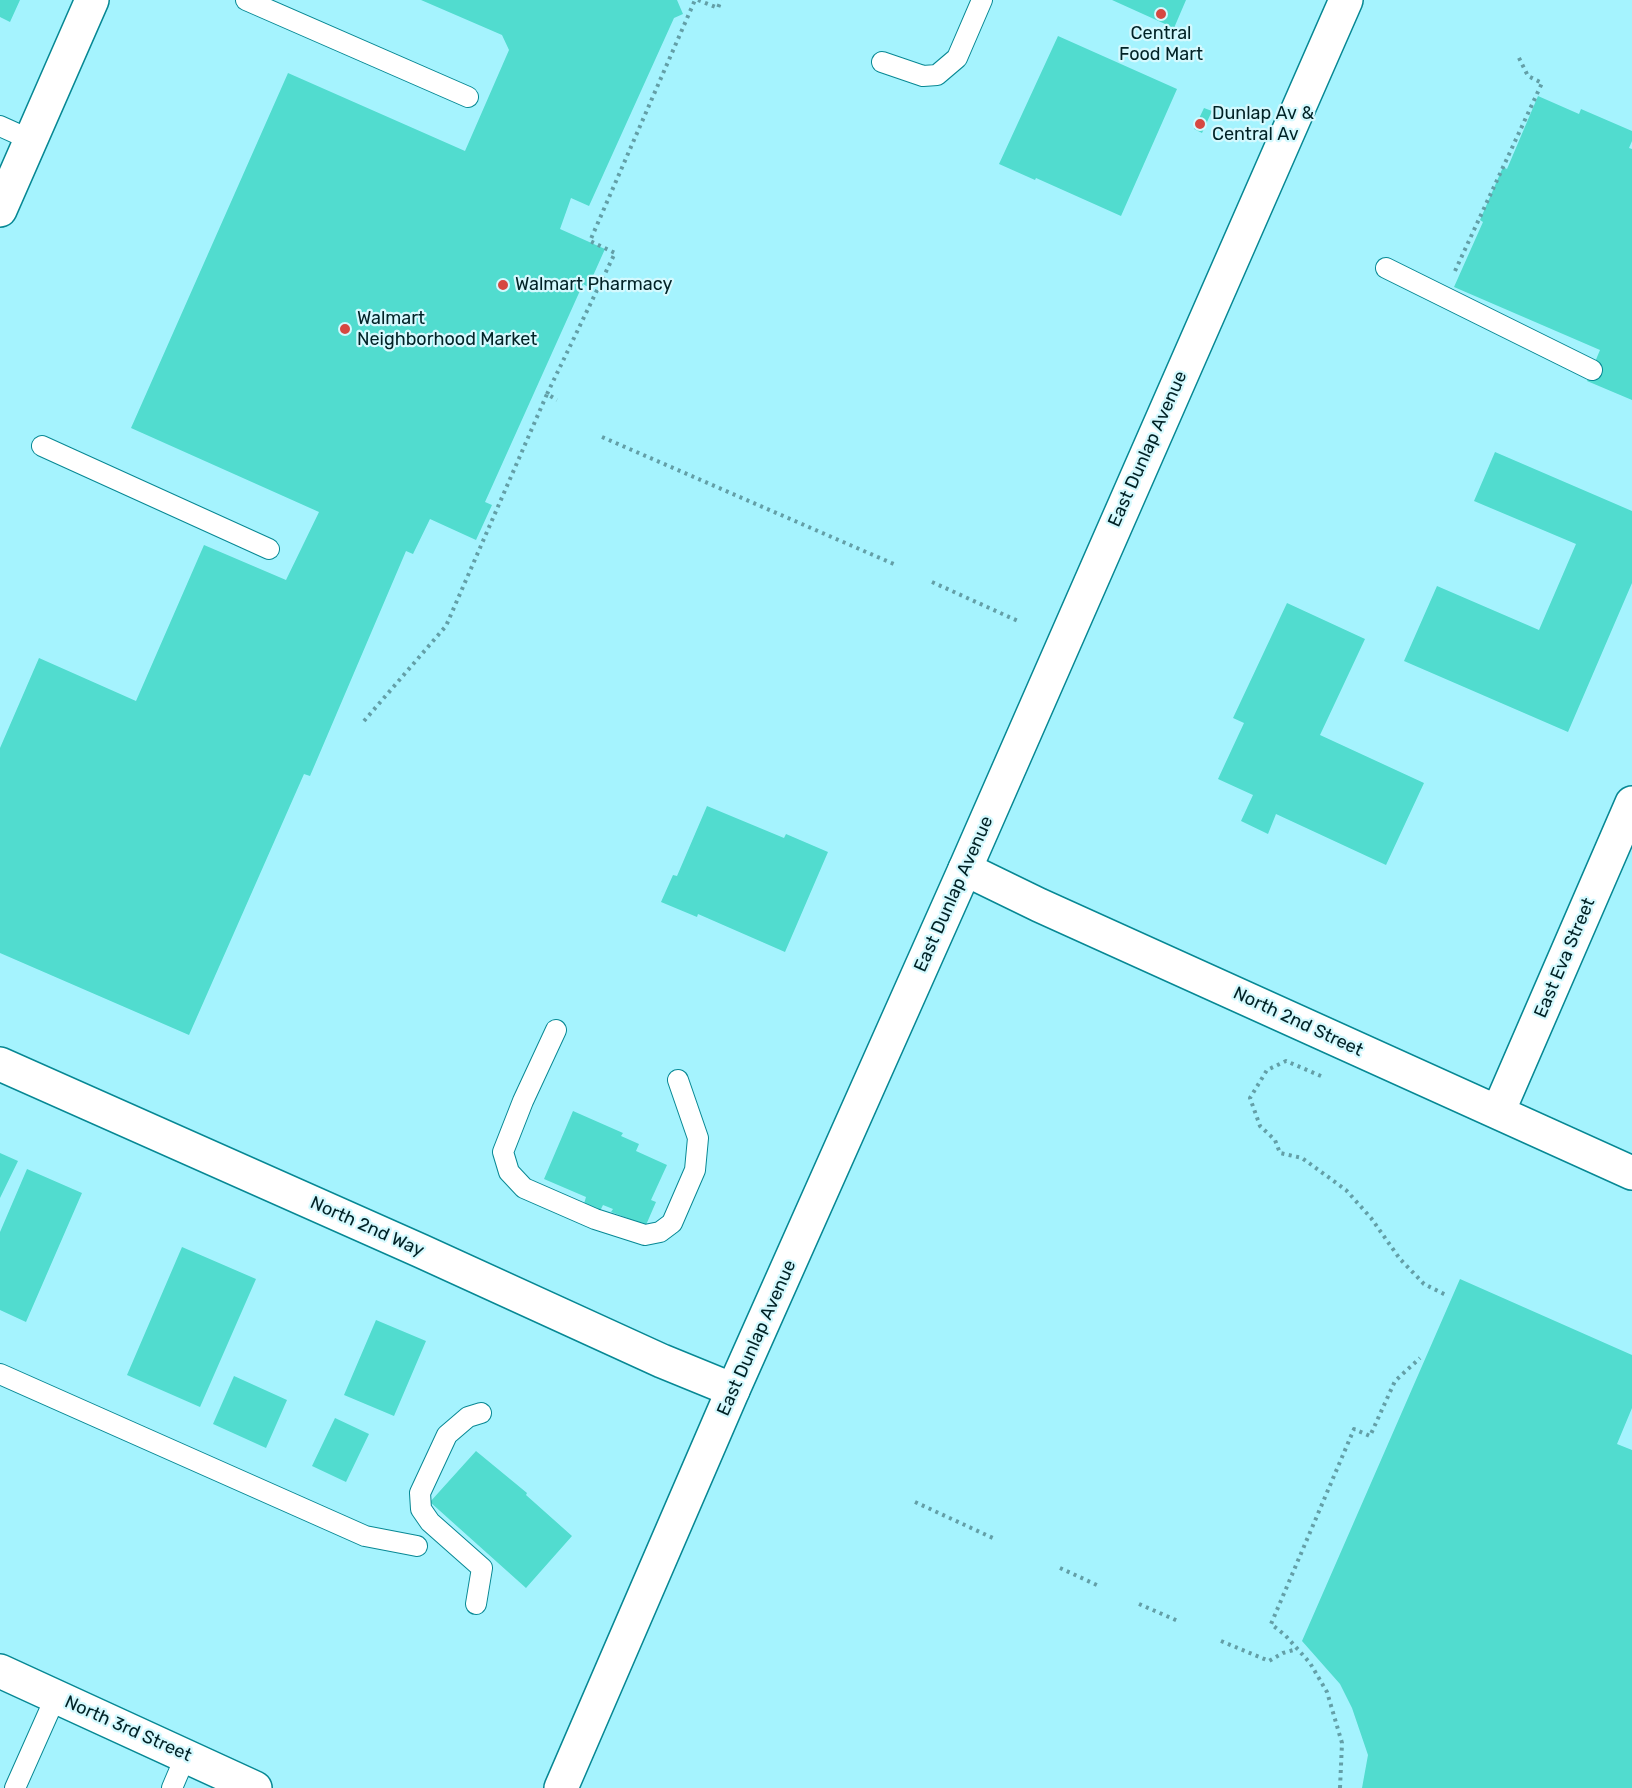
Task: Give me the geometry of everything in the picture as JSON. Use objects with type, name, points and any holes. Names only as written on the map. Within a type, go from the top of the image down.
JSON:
[{"type":"street","points":[[0,210],[92,0]]},
{"type":"street","name":"East Dunlap Avenue","points":[[561,1788],[733,1390],[965,869],[1346,0]]},
{"type":"street","name":"East Eva Street","points":[[1498,1112],[1632,803]]},
{"type":"street","name":"North 2nd Street","points":[[965,869],[1039,905],[1632,1173]]},
{"type":"street","name":"North 2nd Way","points":[[0,1064],[662,1361],[733,1390]]},
{"type":"street","name":"North 3rd Street","points":[[0,1671],[255,1788]]},
{"type":"lane","points":[[246,0],[468,97]]},
{"type":"lane","points":[[882,62],[923,76],[937,75],[957,58],[982,0]]},
{"type":"lane","points":[[0,126],[31,140]]},
{"type":"lane","points":[[1386,268],[1592,370]]},
{"type":"lane","points":[[42,446],[269,549]]},
{"type":"lane","points":[[556,1030],[523,1101],[503,1152],[509,1172],[524,1188],[595,1219],[645,1235],[660,1232],[672,1222],[695,1170],[698,1138],[678,1080]]},
{"type":"lane","points":[[0,1374],[365,1536],[417,1546]]},
{"type":"lane","points":[[476,1604],[482,1568],[430,1522],[421,1509],[420,1493],[447,1435],[468,1417],[481,1413]]},
{"type":"lane","points":[[15,1788],[56,1696]]},
{"type":"lane","points":[[172,1788],[186,1755]]},
{"type":"path","points":[[364,721],[446,626],[547,394],[615,253],[590,241],[696,0],[718,8],[721,0]]},
{"type":"path","points":[[1443,296],[1542,83],[1528,76],[1517,54]]},
{"type":"path","points":[[547,394],[557,400]]},
{"type":"path","points":[[602,437],[896,565]]},
{"type":"path","points":[[932,582],[1018,621]]},
{"type":"path","points":[[1321,1076],[1286,1061],[1267,1070],[1250,1098],[1260,1126],[1275,1140],[1280,1154],[1302,1158],[1346,1190],[1371,1218],[1408,1268],[1424,1284],[1448,1296]]},
{"type":"path","points":[[1340,1788],[1342,1743],[1328,1692],[1310,1663],[1285,1635],[1271,1624],[1354,1429],[1370,1436],[1395,1381],[1420,1358]]},
{"type":"path","points":[[915,1502],[995,1539]]},
{"type":"path","points":[[1060,1568],[1099,1586]]},
{"type":"path","points":[[1139,1605],[1178,1621]]},
{"type":"path","points":[[1221,1641],[1269,1661],[1297,1649]]},
{"type":"building","points":[[0,0],[20,0],[10,22],[0,17]]},
{"type":"building","points":[[421,0],[677,0],[683,14],[674,18],[589,206],[571,198],[560,229],[605,249],[588,287],[583,284],[485,502],[492,505],[476,540],[430,519],[413,554],[406,551],[310,776],[304,774],[189,1035],[0,953],[0,748],[39,658],[136,701],[204,545],[286,580],[319,512],[131,428],[288,73],[465,151],[509,50],[502,35]]},
{"type":"building","name":"Central Food Mart","points":[[1112,0],[1186,0],[1174,28]]},
{"type":"building","points":[[1058,36],[1177,89],[1121,216],[999,164]]},
{"type":"building","points":[[1538,96],[1579,114],[1581,109],[1632,131],[1629,148],[1632,149],[1632,400],[1587,381],[1600,350],[1454,287],[1483,222],[1480,220],[1503,167],[1507,169]]},
{"type":"building","points":[[1204,108],[1212,111],[1202,133],[1194,129]]},
{"type":"building","points":[[1495,452],[1632,511],[1632,583],[1568,732],[1404,661],[1437,586],[1539,630],[1576,544],[1474,501]]},
{"type":"building","points":[[1287,603],[1365,639],[1320,735],[1424,783],[1386,865],[1276,814],[1268,834],[1241,821],[1253,795],[1218,779],[1244,723],[1233,718]]},
{"type":"building","points":[[707,806],[784,838],[786,834],[828,852],[785,952],[698,914],[697,917],[661,902],[673,875],[677,876]]},
{"type":"building","points":[[573,1111],[623,1133],[621,1136],[639,1144],[636,1151],[667,1165],[651,1200],[656,1202],[646,1225],[611,1212],[613,1209],[603,1205],[600,1211],[584,1204],[586,1197],[544,1179]]},
{"type":"building","points":[[0,1153],[18,1161],[0,1198]]},
{"type":"building","points":[[27,1169],[82,1193],[26,1322],[0,1310],[0,1232]]},
{"type":"building","points":[[182,1247],[256,1279],[200,1407],[127,1375]]},
{"type":"building","points":[[1460,1279],[1632,1355],[1632,1408],[1617,1444],[1632,1450],[1632,1788],[1362,1788],[1368,1755],[1352,1708],[1340,1684],[1302,1641]]},
{"type":"building","points":[[376,1320],[426,1341],[394,1416],[344,1395]]},
{"type":"building","points":[[234,1376],[287,1400],[266,1448],[213,1424]]},
{"type":"building","points":[[335,1418],[369,1434],[346,1482],[312,1466]]},
{"type":"building","points":[[476,1451],[527,1493],[526,1495],[572,1536],[526,1588],[430,1502]]},
{"type":"place","name":"Central Food Mart","points":[[1161,14]]},
{"type":"place","name":"Dunlap Av & Central Av","points":[[1200,124]]},
{"type":"place","name":"Walmart Pharmacy","points":[[503,285]]},
{"type":"place","name":"Walmart Neighborhood Market","points":[[345,329]]}]
